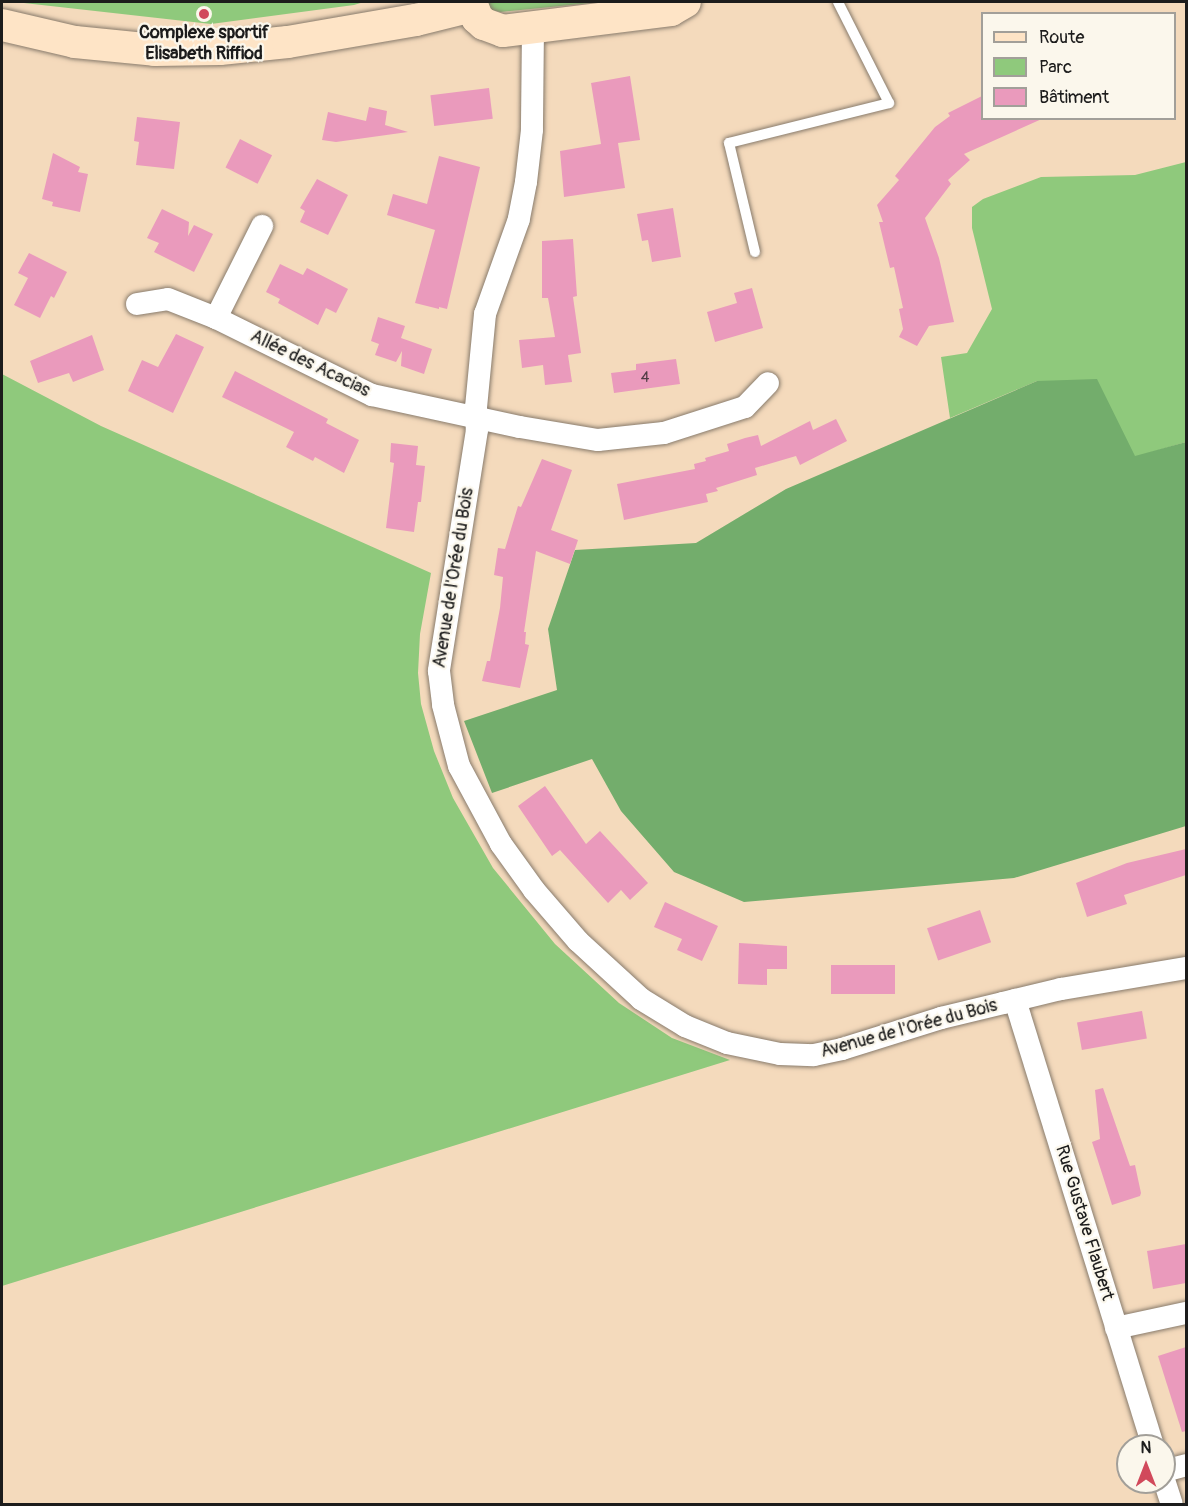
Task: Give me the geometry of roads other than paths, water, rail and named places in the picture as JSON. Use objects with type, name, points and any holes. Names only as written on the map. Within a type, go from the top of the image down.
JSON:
[{"type":"street","points":[[2,25],[75,42],[155,50],[220,49],[288,42],[416,20],[472,4],[477,18],[493,29],[503,31],[671,10],[685,2]]},
{"type":"street","name":"Avenue de l'Orée du Bois","points":[[533,27],[532,130],[526,182],[519,219],[485,314],[477,430],[439,671],[442,705],[459,766],[479,807],[501,844],[534,891],[578,941],[641,999],[685,1026],[727,1043],[780,1054],[814,1055],[842,1049],[941,1018],[1015,1000],[1186,968]]},
{"type":"street","points":[[216,318],[262,226]]},
{"type":"street","name":"Allée des Acacias","points":[[137,304],[168,299],[216,318],[372,394],[477,418],[598,440],[664,433],[746,407],[768,382]]},
{"type":"street","name":"Rue Gustave Flaubert","points":[[1015,1000],[1149,1434]]},
{"type":"street","points":[[1116,1328],[1186,1313]]},
{"type":"lane","points":[[755,252],[729,143],[889,103],[837,2]]},
{"type":"place","name":"Complexe sportif Elisabeth Riffiod","points":[[204,14]]}]
